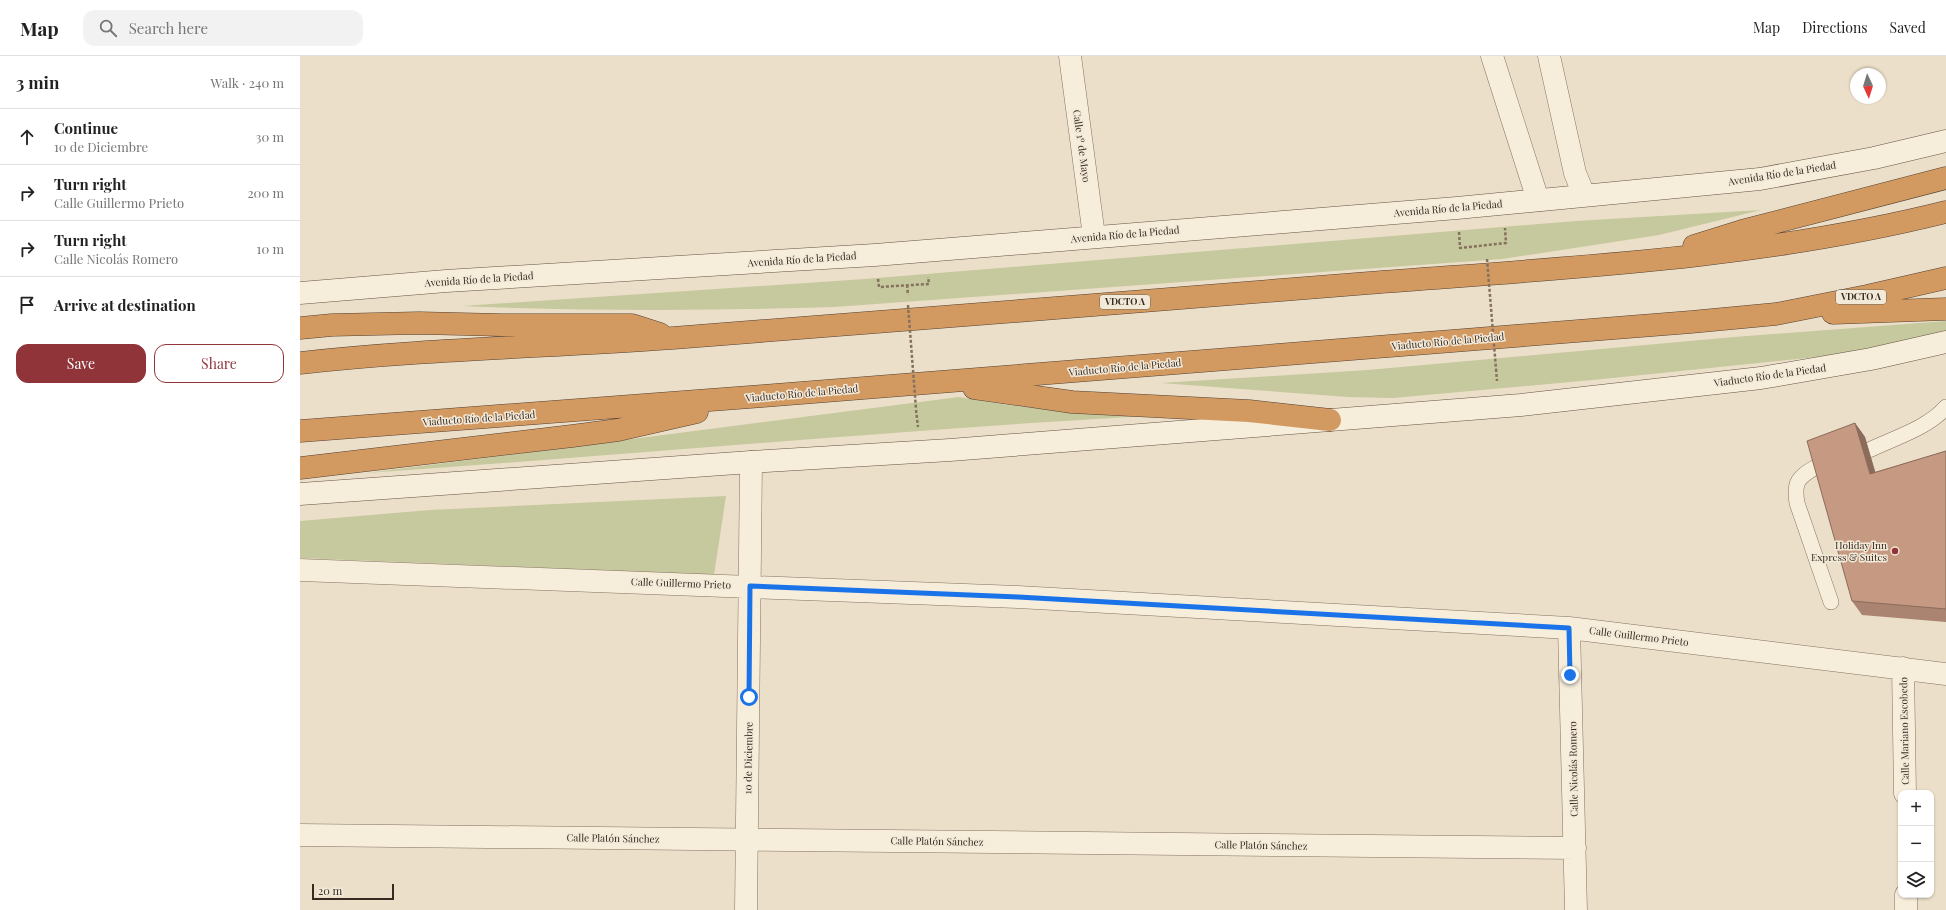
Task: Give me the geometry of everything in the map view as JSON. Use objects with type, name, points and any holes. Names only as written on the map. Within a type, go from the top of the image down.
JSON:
[{"type":"highway","points":[[1668,258],[1702,243],[1742,231],[1946,178]]},
{"type":"highway","name":"VDCTO A","points":[[300,363],[389,355],[671,338],[1668,258],[1779,245],[1830,237],[1908,222],[1946,212]]},
{"type":"highway","name":"Viaducto Río de la Piedad","points":[[300,431],[763,396],[1776,314],[1868,296],[1946,278]]},
{"type":"highway","points":[[1776,314],[1920,311],[1946,309]]},
{"type":"highway","points":[[300,328],[332,325],[419,323],[502,326],[632,325],[671,338]]},
{"type":"highway","points":[[936,382],[1072,402],[1249,411],[1330,420]]},
{"type":"highway","points":[[300,468],[610,431],[763,396]]},
{"type":"street","name":"Calle 1º de Mayo","points":[[1070,56],[1094,236]]},
{"type":"street","points":[[1492,56],[1538,200]]},
{"type":"street","points":[[1549,56],[1575,173],[1584,195]]},
{"type":"street","name":"Avenida Río de la Piedad","points":[[300,293],[446,281],[875,255],[1094,236],[1449,209],[1760,179],[1874,158],[1946,141]]},
{"type":"street","name":"Viaducto Río de la Piedad","points":[[300,494],[942,450],[1521,405],[1761,378],[1944,347]]},
{"type":"street","name":"10 de Diciembre","points":[[746,910],[750,462]]},
{"type":"street","name":"Calle Guillermo Prieto","points":[[300,570],[1018,597],[1569,628],[1946,674]]},
{"type":"street","name":"Calle Nicolás Romero","points":[[1569,628],[1576,910]]},
{"type":"street","name":"Calle Mariano Escobedo","points":[[1903,668],[1905,790]]},
{"type":"street","name":"Calle Platón Sánchez","points":[[300,835],[1575,848]]},
{"type":"street","points":[[1906,898],[1906,910]]},
{"type":"lane","points":[[1869,450],[1923,424],[1940,414],[1946,407]]},
{"type":"lane","points":[[1819,465],[1800,476],[1794,488],[1797,503],[1831,602]]},
{"type":"path","points":[[1460,248],[1506,243]]},
{"type":"path","points":[[1487,259],[1497,382]]},
{"type":"path","points":[[879,287],[929,284]]},
{"type":"path","points":[[908,305],[918,429]]},
{"type":"green space","points":[[1761,210],[1659,235],[1502,259],[834,307],[648,310],[462,306],[865,279],[1576,221]]},
{"type":"green space","points":[[1946,321],[1946,334],[1836,355],[1603,379],[1393,398],[1348,397],[1161,383],[1368,370],[1734,337]]},
{"type":"green space","points":[[959,397],[1007,405],[1145,416],[950,429],[367,473]]},
{"type":"green space","points":[[726,496],[714,575],[300,558],[300,521],[430,510]]},
{"type":"building","name":"Holiday Inn Express & Suites","points":[[1855,423],[1870,474],[1946,451],[1946,609],[1852,601],[1807,441]]},
{"type":"place","name":"Holiday Inn Express & Suites","points":[[1895,551]]},
{"type":"route","points":[[749,697],[750,586],[1018,597],[1569,628],[1570,675]]}]
